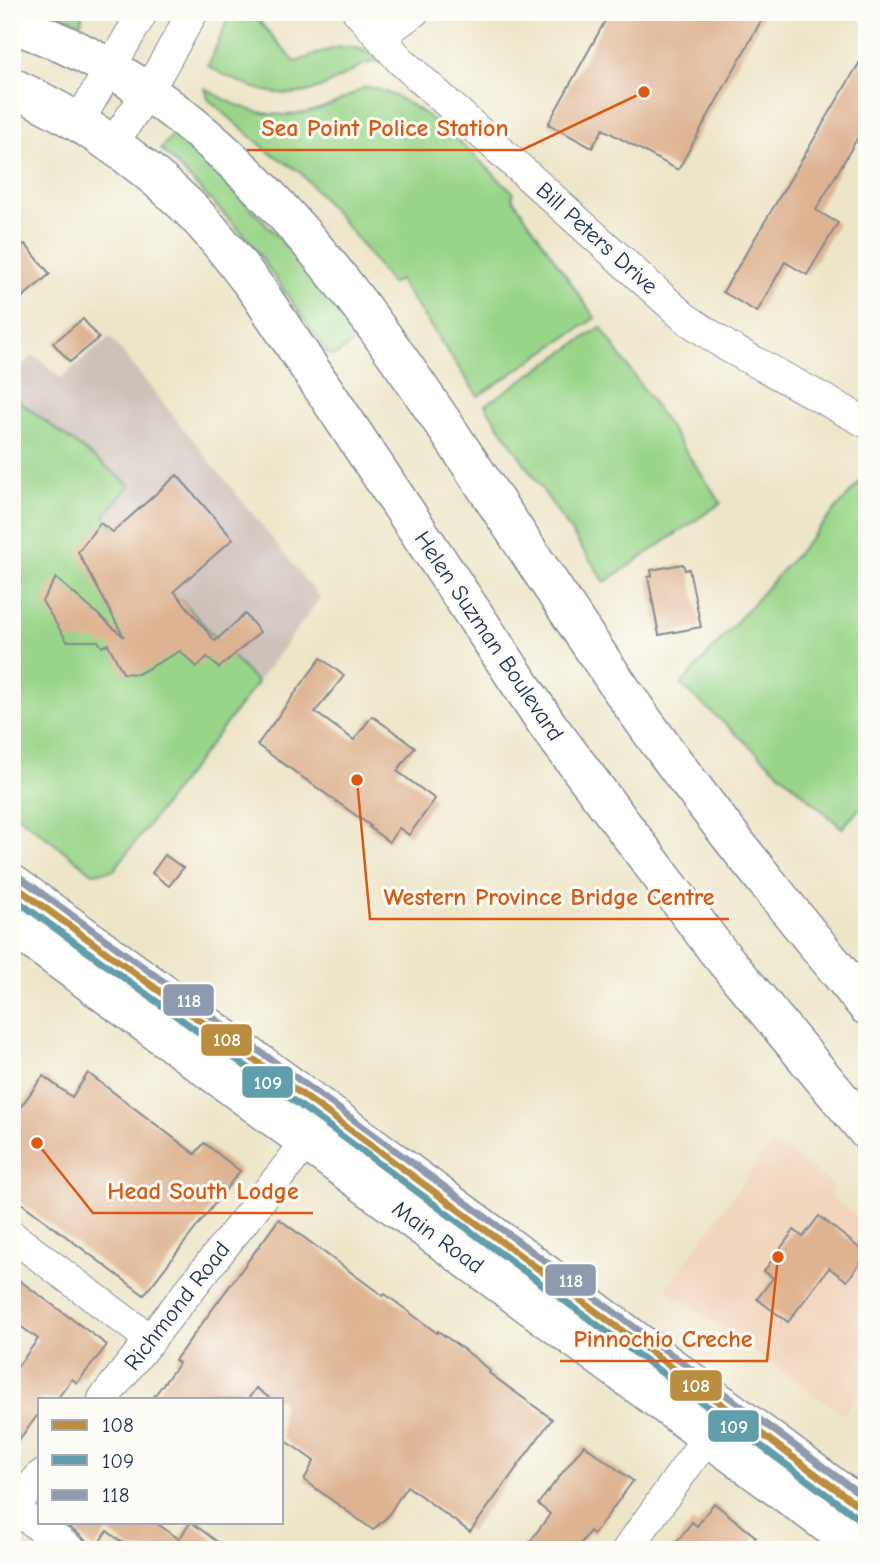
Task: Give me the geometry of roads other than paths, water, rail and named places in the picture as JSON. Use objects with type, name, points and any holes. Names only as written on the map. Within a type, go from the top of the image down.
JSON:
[{"type":"main road","points":[[12,24],[82,53],[148,91],[216,144],[257,184],[330,268],[385,338],[606,667],[730,837],[867,1006]]},
{"type":"main road","name":"Helen Suzman Boulevard","points":[[12,87],[79,121],[144,167],[187,205],[212,233],[258,291],[549,727],[716,949],[867,1131]]},
{"type":"main road","points":[[730,837],[796,892],[867,979]]},
{"type":"main road","name":"Main Road","points":[[12,884],[318,1127],[718,1422],[863,1550]]},
{"type":"main road","name":"Main Road","points":[[12,925],[318,1127]]},
{"type":"main road","name":"Main Road","points":[[718,1422],[867,1512]]},
{"type":"street","points":[[79,121],[143,12]]},
{"type":"street","points":[[112,145],[148,91],[193,12]]},
{"type":"street","name":"Bill Peters Drive","points":[[358,12],[401,61],[692,323],[728,347],[867,423]]},
{"type":"street","points":[[380,36],[414,12]]},
{"type":"street","name":"Richmond Road","points":[[104,1398],[318,1127]]},
{"type":"street","points":[[12,1236],[151,1340]]},
{"type":"street","points":[[627,1550],[718,1422]]},
{"type":"street","points":[[38,1478],[13,1507],[71,1550]]},
{"type":"place","name":"Sea Point Police Station","points":[[644,92]]},
{"type":"place","name":"Western Province Bridge Centre","points":[[357,780]]},
{"type":"place","name":"Head South Lodge","points":[[37,1143]]},
{"type":"place","name":"Pinnochio Creche","points":[[778,1257]]}]
